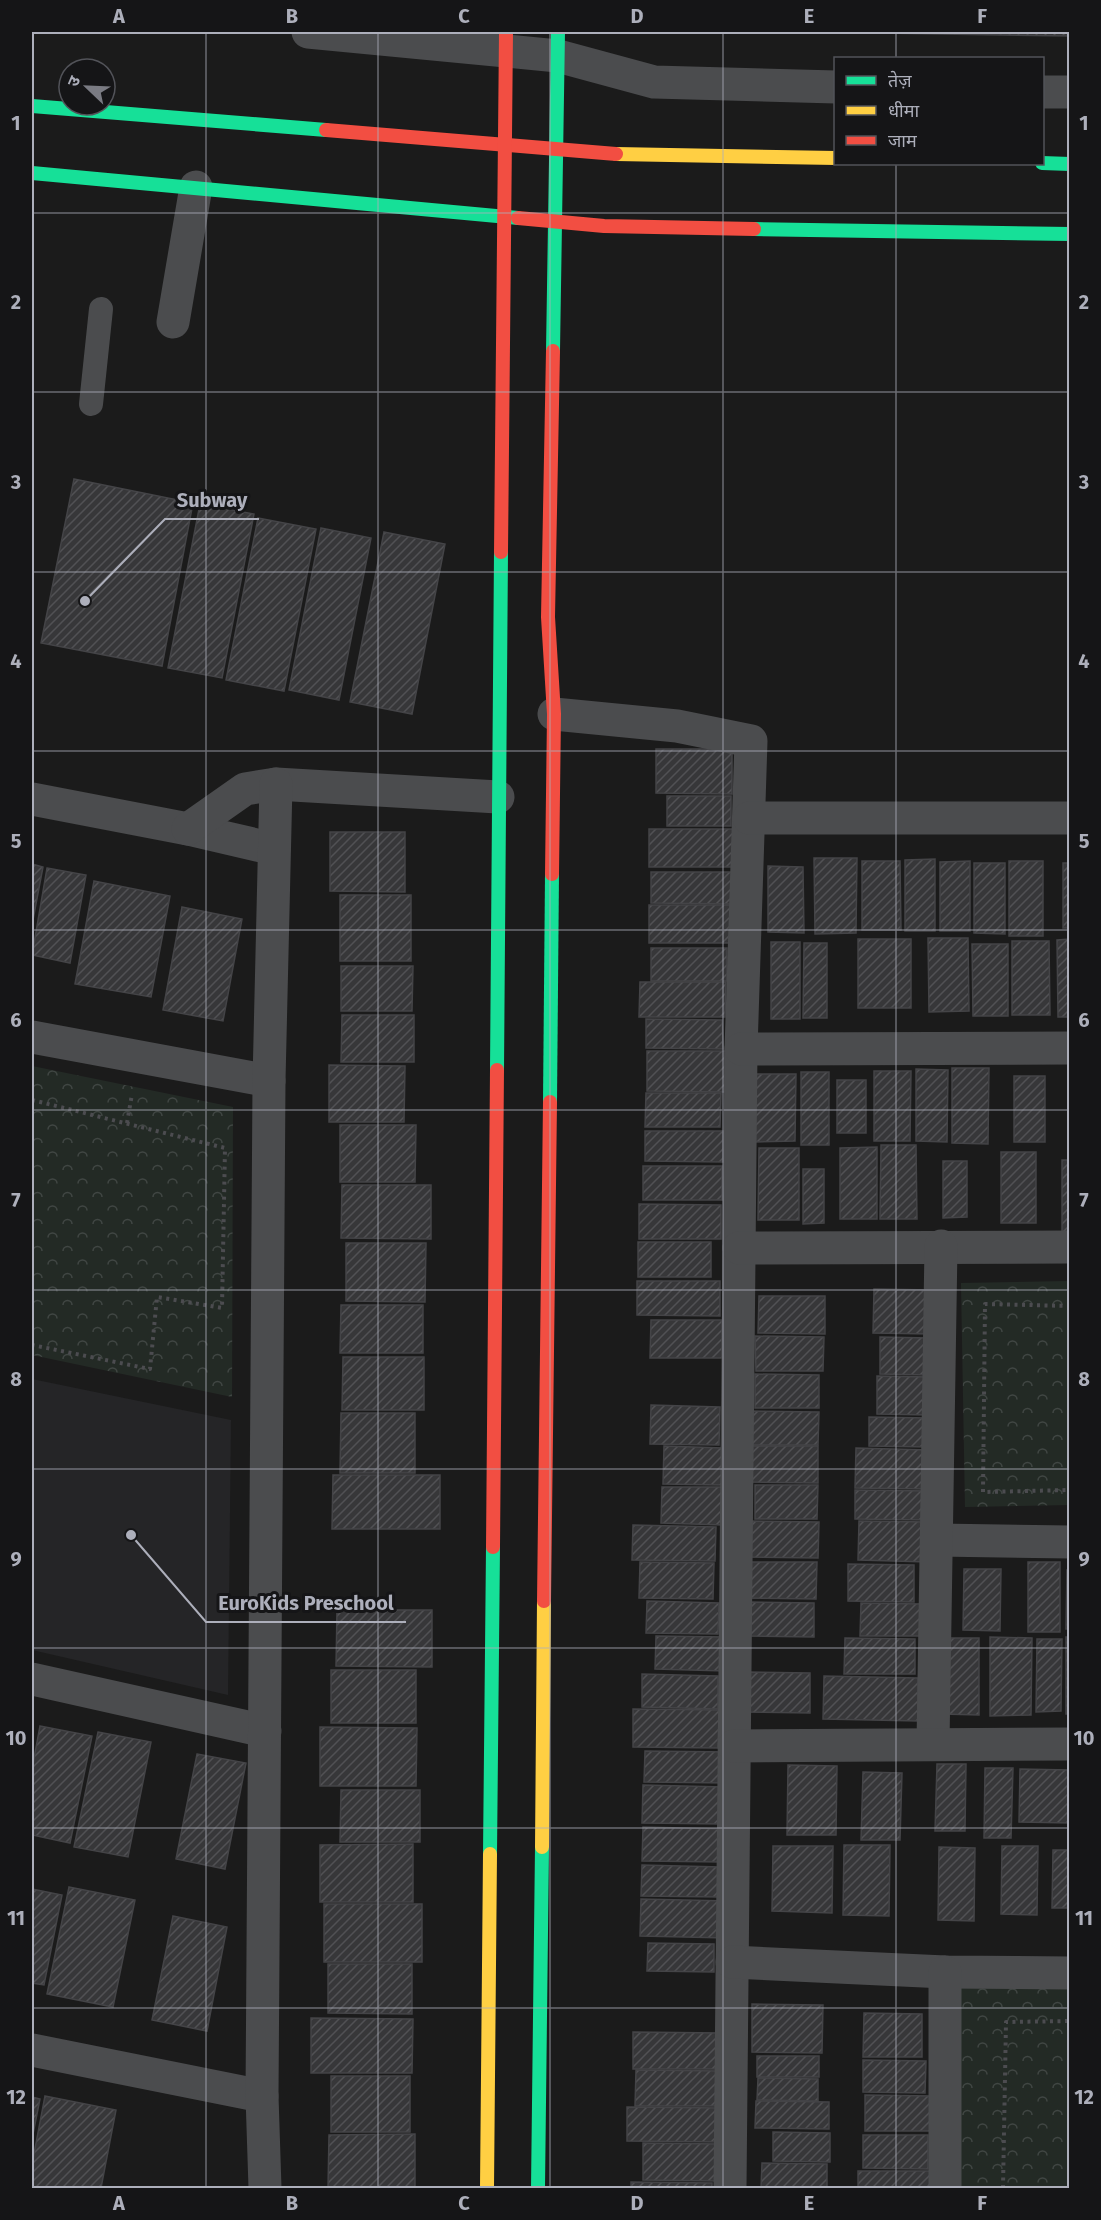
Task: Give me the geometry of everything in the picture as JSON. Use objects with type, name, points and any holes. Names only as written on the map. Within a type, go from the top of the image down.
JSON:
[{"type":"street","points":[[308,32],[558,44],[654,82],[834,87]]},
{"type":"street","points":[[487,2188],[506,41]]},
{"type":"street","points":[[538,2188],[554,714],[548,617],[558,44]]},
{"type":"street","points":[[1044,92],[1070,92]]},
{"type":"street","points":[[32,106],[621,154],[834,158]]},
{"type":"street","points":[[1044,163],[1070,164]]},
{"type":"street","points":[[32,173],[604,226],[1070,234]]},
{"type":"street","points":[[173,322],[196,187]]},
{"type":"street","points":[[554,714],[677,726],[751,741],[741,1049],[730,2188]]},
{"type":"street","points":[[188,829],[245,789],[276,784],[498,796]]},
{"type":"street","points":[[265,2188],[262,2096],[269,1081],[276,784]]},
{"type":"street","points":[[32,799],[188,829],[274,849]]},
{"type":"street","points":[[749,818],[1070,818]]},
{"type":"street","points":[[32,1037],[269,1081]]},
{"type":"street","points":[[741,1049],[1070,1048]]},
{"type":"street","points":[[933,1743],[941,1246]]},
{"type":"street","points":[[739,1248],[1070,1247]]},
{"type":"street","points":[[937,1540],[1070,1542]]},
{"type":"street","points":[[32,1679],[265,1731]]},
{"type":"street","points":[[734,1746],[933,1743],[1070,1744]]},
{"type":"street","points":[[732,1962],[945,1972],[1070,1973]]},
{"type":"street","points":[[945,1972],[945,2188]]},
{"type":"street","points":[[32,2050],[262,2096]]},
{"type":"lane","points":[[92,404],[100,309]]},
{"type":"path","points":[[32,1100],[225,1148],[222,1308],[157,1297],[150,1369],[32,1345]]},
{"type":"path","points":[[1070,1306],[985,1304],[983,1492],[1070,1490]]},
{"type":"path","points":[[1003,2188],[1006,2022],[1070,2021]]},
{"type":"shaded area","points":[[32,1379],[231,1420],[228,1695],[32,1650]]},
{"type":"green space","points":[[32,1066],[233,1107],[232,1397],[32,1355]]},
{"type":"green space","points":[[1069,1281],[1069,1505],[965,1507],[961,1283]]},
{"type":"green space","points":[[956,1987],[1069,1987],[1069,2188],[955,2188]]},
{"type":"building","points":[[816,32],[1070,32],[1070,36]]},
{"type":"building","points":[[74,479],[193,503],[162,666],[41,643]]},
{"type":"building","points":[[200,504],[254,514],[222,678],[168,668]]},
{"type":"building","points":[[258,518],[316,529],[284,691],[226,680]]},
{"type":"building","points":[[321,528],[371,538],[339,700],[289,690]]},
{"type":"building","points":[[384,532],[445,544],[412,714],[350,702]]},
{"type":"building","points":[[656,749],[732,749],[732,794],[656,793]]},
{"type":"building","points":[[667,796],[731,796],[731,826],[667,826]]},
{"type":"building","points":[[649,829],[734,829],[734,867],[649,867]]},
{"type":"building","points":[[330,832],[405,832],[405,892],[330,891]]},
{"type":"building","points":[[814,858],[857,858],[856,933],[815,934]]},
{"type":"building","points":[[935,859],[935,931],[905,931],[905,860]]},
{"type":"building","points":[[862,861],[900,861],[901,930],[862,930]]},
{"type":"building","points":[[970,861],[970,931],[940,931],[940,862]]},
{"type":"building","points":[[1009,861],[1043,861],[1043,936],[1009,936]]},
{"type":"building","points":[[974,863],[1005,863],[1005,934],[974,933]]},
{"type":"building","points":[[1063,863],[1070,863],[1070,928],[1063,928]]},
{"type":"building","points":[[32,864],[43,867],[32,925]]},
{"type":"building","points":[[768,866],[803,867],[804,933],[768,932]]},
{"type":"building","points":[[47,868],[86,875],[70,963],[32,955]]},
{"type":"building","points":[[651,872],[733,872],[733,904],[651,903]]},
{"type":"building","points":[[94,881],[170,896],[151,997],[75,984]]},
{"type":"building","points":[[340,895],[411,895],[411,961],[340,961]]},
{"type":"building","points":[[649,905],[733,905],[733,943],[649,943]]},
{"type":"building","points":[[182,907],[242,919],[223,1021],[163,1010]]},
{"type":"building","points":[[928,938],[968,938],[969,1011],[929,1012]]},
{"type":"building","points":[[858,939],[911,939],[911,1008],[858,1008]]},
{"type":"building","points":[[1070,939],[1070,1017],[1058,1017],[1057,940]]},
{"type":"building","points":[[1012,941],[1049,941],[1050,1015],[1012,1015]]},
{"type":"building","points":[[771,942],[800,942],[800,1019],[771,1019]]},
{"type":"building","points":[[804,943],[827,943],[827,1018],[803,1018]]},
{"type":"building","points":[[972,944],[1008,944],[1008,1016],[973,1016]]},
{"type":"building","points":[[651,948],[727,948],[727,981],[651,981]]},
{"type":"building","points":[[341,966],[413,966],[412,1011],[341,1011]]},
{"type":"building","points":[[640,982],[726,982],[725,1017],[639,1017]]},
{"type":"building","points":[[342,1015],[414,1015],[414,1062],[341,1062]]},
{"type":"building","points":[[646,1019],[722,1020],[723,1049],[646,1048]]},
{"type":"building","points":[[647,1051],[725,1051],[725,1092],[647,1091]]},
{"type":"building","points":[[329,1065],[405,1066],[404,1122],[329,1122]]},
{"type":"building","points":[[952,1068],[989,1068],[988,1144],[952,1143]]},
{"type":"building","points":[[916,1069],[948,1070],[947,1142],[916,1141]]},
{"type":"building","points":[[874,1071],[911,1071],[910,1141],[874,1141]]},
{"type":"building","points":[[801,1072],[829,1072],[829,1145],[801,1145]]},
{"type":"building","points":[[756,1074],[796,1074],[795,1141],[755,1142]]},
{"type":"building","points":[[1014,1076],[1045,1076],[1045,1142],[1014,1142]]},
{"type":"building","points":[[837,1080],[866,1080],[866,1133],[837,1133]]},
{"type":"building","points":[[646,1093],[721,1093],[720,1127],[645,1127]]},
{"type":"building","points":[[340,1125],[416,1125],[415,1182],[340,1182]]},
{"type":"building","points":[[645,1131],[723,1131],[723,1162],[645,1161]]},
{"type":"building","points":[[881,1145],[916,1145],[917,1219],[880,1219]]},
{"type":"building","points":[[877,1147],[877,1219],[840,1219],[840,1148]]},
{"type":"building","points":[[759,1148],[799,1148],[799,1220],[758,1220]]},
{"type":"building","points":[[1001,1152],[1036,1152],[1036,1223],[1001,1223]]},
{"type":"building","points":[[1062,1160],[1070,1160],[1070,1237],[1062,1237]]},
{"type":"building","points":[[943,1161],[967,1161],[967,1217],[943,1218]]},
{"type":"building","points":[[643,1166],[722,1166],[722,1200],[643,1200]]},
{"type":"building","points":[[803,1169],[824,1169],[824,1223],[803,1224]]},
{"type":"building","points":[[342,1185],[431,1185],[431,1239],[341,1238]]},
{"type":"building","points":[[639,1204],[721,1205],[721,1239],[639,1239]]},
{"type":"building","points":[[638,1242],[711,1242],[711,1277],[638,1277]]},
{"type":"building","points":[[346,1243],[426,1243],[425,1302],[346,1301]]},
{"type":"building","points":[[637,1281],[720,1281],[720,1316],[637,1315]]},
{"type":"building","points":[[874,1289],[932,1290],[931,1334],[873,1333]]},
{"type":"building","points":[[759,1296],[825,1296],[825,1334],[758,1333]]},
{"type":"building","points":[[341,1305],[423,1305],[423,1353],[340,1353]]},
{"type":"building","points":[[651,1320],[722,1320],[722,1358],[650,1358]]},
{"type":"building","points":[[755,1336],[824,1337],[823,1371],[756,1371]]},
{"type":"building","points":[[880,1337],[930,1338],[929,1375],[880,1374]]},
{"type":"building","points":[[343,1357],[424,1357],[424,1410],[342,1410]]},
{"type":"building","points":[[755,1374],[819,1375],[819,1408],[755,1408]]},
{"type":"building","points":[[877,1376],[929,1377],[929,1415],[877,1414]]},
{"type":"building","points":[[651,1405],[720,1407],[719,1445],[650,1444]]},
{"type":"building","points":[[745,1411],[819,1412],[818,1445],[743,1445]]},
{"type":"building","points":[[341,1413],[415,1413],[415,1473],[340,1473]]},
{"type":"building","points":[[869,1417],[930,1418],[929,1447],[869,1446]]},
{"type":"building","points":[[664,1446],[723,1448],[722,1485],[663,1484]]},
{"type":"building","points":[[751,1446],[818,1446],[818,1483],[750,1482]]},
{"type":"building","points":[[856,1448],[928,1450],[928,1489],[855,1488]]},
{"type":"building","points":[[333,1475],[440,1475],[440,1529],[332,1529]]},
{"type":"building","points":[[755,1485],[818,1485],[817,1519],[755,1519]]},
{"type":"building","points":[[662,1487],[724,1487],[723,1525],[661,1523]]},
{"type":"building","points":[[855,1490],[929,1491],[928,1520],[855,1519]]},
{"type":"building","points":[[747,1521],[819,1522],[818,1558],[747,1557]]},
{"type":"building","points":[[859,1521],[928,1522],[928,1562],[858,1560]]},
{"type":"building","points":[[633,1525],[716,1527],[715,1561],[632,1560]]},
{"type":"building","points":[[640,1562],[714,1563],[713,1599],[639,1598]]},
{"type":"building","points":[[744,1562],[817,1562],[816,1599],[743,1598]]},
{"type":"building","points":[[1028,1562],[1060,1562],[1060,1632],[1028,1632]]},
{"type":"building","points":[[848,1564],[914,1565],[914,1602],[848,1601]]},
{"type":"building","points":[[964,1569],[1001,1569],[1000,1631],[963,1630]]},
{"type":"building","points":[[1067,1570],[1070,1570],[1070,1629],[1066,1629]]},
{"type":"building","points":[[647,1601],[719,1603],[718,1634],[646,1633]]},
{"type":"building","points":[[750,1602],[814,1603],[814,1637],[749,1636]]},
{"type":"building","points":[[861,1603],[922,1604],[921,1636],[860,1636]]},
{"type":"building","points":[[337,1610],[432,1610],[432,1667],[336,1666]]},
{"type":"building","points":[[656,1636],[726,1637],[725,1671],[655,1669]]},
{"type":"building","points":[[990,1637],[1032,1638],[1031,1715],[990,1716]]},
{"type":"building","points":[[1066,1637],[1070,1637],[1070,1714],[1066,1714]]},
{"type":"building","points":[[845,1638],[915,1639],[915,1674],[844,1674]]},
{"type":"building","points":[[942,1638],[979,1638],[979,1715],[942,1714]]},
{"type":"building","points":[[1037,1639],[1062,1639],[1061,1711],[1036,1712]]},
{"type":"building","points":[[331,1670],[416,1670],[416,1723],[331,1723]]},
{"type":"building","points":[[746,1672],[810,1673],[810,1713],[746,1712]]},
{"type":"building","points":[[642,1674],[718,1676],[718,1709],[642,1707]]},
{"type":"building","points":[[824,1676],[918,1678],[918,1721],[823,1719]]},
{"type":"building","points":[[633,1709],[719,1710],[718,1748],[633,1747]]},
{"type":"building","points":[[40,1726],[92,1736],[70,1843],[32,1835],[32,1769]]},
{"type":"building","points":[[320,1727],[417,1728],[416,1786],[320,1786]]},
{"type":"building","points":[[98,1732],[151,1742],[128,1857],[74,1847]]},
{"type":"building","points":[[645,1751],[730,1752],[729,1783],[644,1782]]},
{"type":"building","points":[[197,1754],[246,1763],[225,1869],[176,1859]]},
{"type":"building","points":[[937,1764],[966,1764],[965,1831],[935,1831]]},
{"type":"building","points":[[788,1765],[837,1766],[836,1835],[787,1835]]},
{"type":"building","points":[[985,1768],[1013,1768],[1011,1838],[984,1838]]},
{"type":"building","points":[[1020,1769],[1070,1770],[1070,1823],[1019,1822]]},
{"type":"building","points":[[863,1772],[902,1773],[900,1840],[861,1840]]},
{"type":"building","points":[[643,1785],[724,1787],[722,1824],[642,1823]]},
{"type":"building","points":[[341,1790],[420,1790],[420,1842],[340,1842]]},
{"type":"building","points":[[643,1827],[723,1829],[722,1862],[642,1861]]},
{"type":"building","points":[[413,1844],[413,1902],[320,1902],[320,1845]]},
{"type":"building","points":[[844,1845],[890,1845],[889,1916],[843,1915]]},
{"type":"building","points":[[773,1846],[833,1846],[832,1913],[772,1911]]},
{"type":"building","points":[[1002,1846],[1038,1846],[1037,1915],[1001,1914]]},
{"type":"building","points":[[939,1847],[975,1848],[974,1921],[938,1920]]},
{"type":"building","points":[[1053,1850],[1070,1850],[1070,1908],[1052,1908]]},
{"type":"building","points":[[642,1865],[721,1867],[720,1897],[641,1896]]},
{"type":"building","points":[[69,1887],[135,1900],[113,2007],[47,1994]]},
{"type":"building","points":[[32,1889],[62,1895],[44,1985],[32,1983]]},
{"type":"building","points":[[641,1899],[728,1901],[727,1938],[640,1936]]},
{"type":"building","points":[[324,1904],[422,1904],[422,1962],[324,1962]]},
{"type":"building","points":[[173,1916],[227,1927],[207,2031],[152,2020]]},
{"type":"building","points":[[648,1943],[714,1944],[714,1972],[647,1971]]},
{"type":"building","points":[[328,1964],[412,1964],[412,2014],[328,2013]]},
{"type":"building","points":[[752,2004],[823,2005],[822,2053],[752,2052]]},
{"type":"building","points":[[864,2013],[922,2014],[922,2057],[863,2057]]},
{"type":"building","points":[[311,2018],[413,2019],[412,2073],[311,2073]]},
{"type":"building","points":[[633,2032],[721,2033],[721,2069],[633,2069]]},
{"type":"building","points":[[757,2056],[819,2056],[819,2077],[757,2077]]},
{"type":"building","points":[[863,2060],[926,2061],[925,2093],[863,2092]]},
{"type":"building","points":[[636,2070],[721,2071],[720,2106],[635,2106]]},
{"type":"building","points":[[331,2076],[410,2076],[410,2132],[331,2132]]},
{"type":"building","points":[[758,2078],[818,2079],[818,2101],[757,2100]]},
{"type":"building","points":[[865,2095],[932,2096],[932,2131],[865,2131]]},
{"type":"building","points":[[45,2096],[116,2110],[101,2188],[32,2188],[32,2164]]},
{"type":"building","points":[[32,2097],[40,2099],[32,2139]]},
{"type":"building","points":[[756,2101],[829,2102],[829,2129],[755,2128]]},
{"type":"building","points":[[627,2107],[722,2108],[722,2142],[627,2141]]},
{"type":"building","points":[[773,2132],[830,2133],[830,2162],[773,2161]]},
{"type":"building","points":[[415,2134],[415,2188],[328,2188],[329,2135]]},
{"type":"building","points":[[863,2135],[928,2135],[928,2169],[863,2168]]},
{"type":"building","points":[[643,2143],[718,2144],[718,2181],[643,2180]]},
{"type":"building","points":[[762,2163],[827,2164],[827,2188],[761,2188]]},
{"type":"building","points":[[858,2171],[930,2171],[930,2188],[858,2188]]},
{"type":"building","points":[[631,2182],[712,2183],[712,2188],[631,2188]]},
{"type":"traffic: fast","points":[[553,351],[558,32]]},
{"type":"traffic: fast","points":[[32,106],[326,130]]},
{"type":"traffic: fast","points":[[1044,163],[1070,164]]},
{"type":"traffic: fast","points":[[32,173],[518,218]]},
{"type":"traffic: fast","points":[[754,229],[1070,234]]},
{"type":"traffic: fast","points":[[497,1070],[501,552]]},
{"type":"traffic: fast","points":[[550,1102],[552,874]]},
{"type":"traffic: fast","points":[[490,1854],[493,1547]]},
{"type":"traffic: fast","points":[[538,2188],[542,1847]]},
{"type":"traffic: slow","points":[[616,154],[834,158]]},
{"type":"traffic: slow","points":[[542,1847],[544,1601]]},
{"type":"traffic: slow","points":[[487,2188],[490,1854]]},
{"type":"traffic: jam","points":[[501,552],[506,32]]},
{"type":"traffic: jam","points":[[326,130],[616,154]]},
{"type":"traffic: jam","points":[[518,218],[604,226],[754,229]]},
{"type":"traffic: jam","points":[[552,874],[554,714],[548,617],[553,351]]},
{"type":"traffic: jam","points":[[493,1547],[497,1070]]},
{"type":"traffic: jam","points":[[544,1601],[550,1102]]},
{"type":"place","name":"Subway","points":[[85,601]]},
{"type":"place","name":"EuroKids Preschool","points":[[131,1535]]}]
